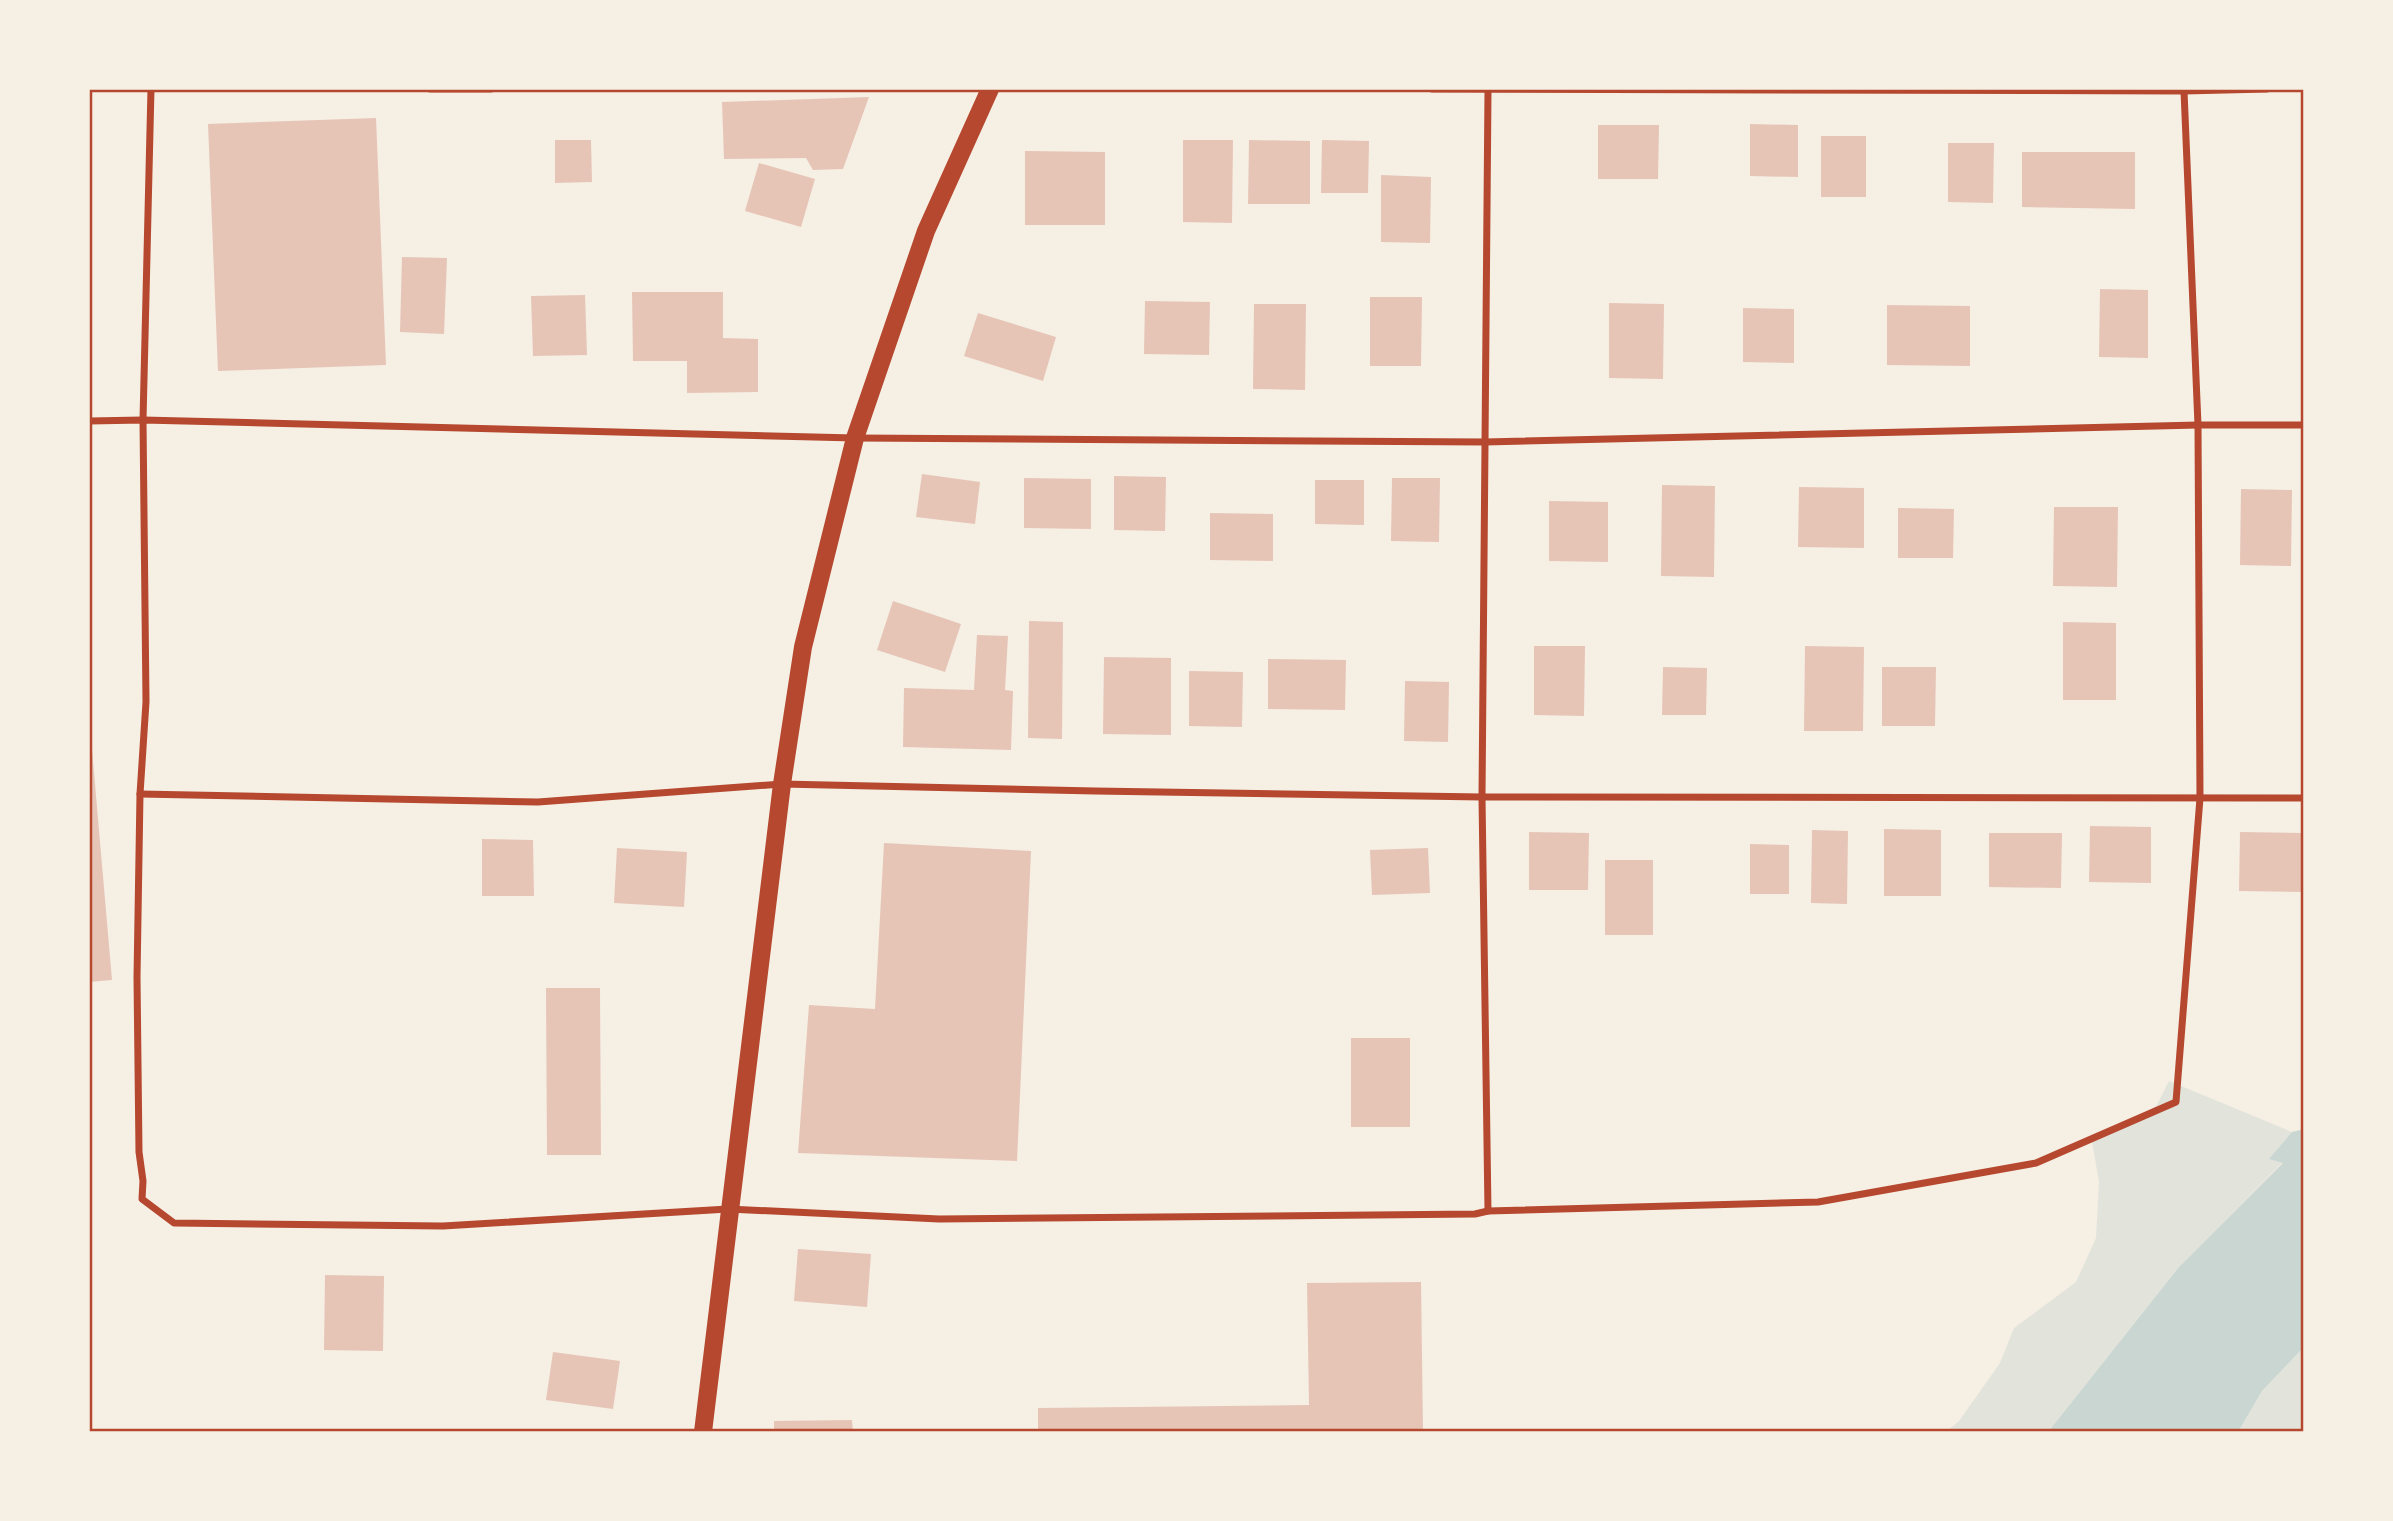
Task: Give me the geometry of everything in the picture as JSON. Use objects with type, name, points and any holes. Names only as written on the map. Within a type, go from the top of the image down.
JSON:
[{"type":"main road","points":[[703,1432],[782,784],[803,647],[855,438],[926,231],[990,89]]},
{"type":"street","points":[[151,89],[143,420],[146,702],[140,794],[137,976],[142,1199],[174,1223],[443,1226],[729,1209],[939,1219],[1475,1214],[1488,1211],[1818,1202],[2036,1163],[2176,1102],[2200,798],[2198,425],[2184,91]]},
{"type":"street","points":[[430,89],[491,89]]},
{"type":"street","points":[[1432,89],[2267,89]]},
{"type":"street","points":[[1488,90],[1482,796],[1488,1211]]},
{"type":"street","points":[[89,421],[143,420],[855,438],[1485,442],[2198,425],[2304,425]]},
{"type":"street","points":[[140,794],[538,802],[782,784],[1482,796],[2304,798]]},
{"type":"shaded area","points":[[2169,1081],[2292,1132],[2270,1159],[2283,1162],[2179,1267],[2048,1432],[1946,1432],[1959,1421],[2000,1363],[2014,1328],[2076,1282],[2096,1238],[2099,1182],[2092,1142],[2130,1125],[2157,1105]]},
{"type":"shaded area","points":[[2304,1129],[2304,1347],[2262,1391],[2238,1432],[2048,1432],[2179,1267],[2283,1163],[2269,1159],[2292,1132]]},
{"type":"shaded area","points":[[2304,1347],[2304,1432],[2238,1432],[2262,1391]]},
{"type":"building","points":[[869,97],[843,169],[813,170],[806,158],[724,159],[722,102]]},
{"type":"building","points":[[376,118],[386,365],[218,371],[208,124]]},
{"type":"building","points":[[1750,124],[1798,125],[1798,177],[1750,176]]},
{"type":"building","points":[[1598,125],[1659,125],[1658,179],[1598,179]]},
{"type":"building","points":[[1821,136],[1866,136],[1866,197],[1821,197]]},
{"type":"building","points":[[555,140],[591,140],[592,182],[555,183]]},
{"type":"building","points":[[1183,140],[1233,140],[1232,223],[1183,222]]},
{"type":"building","points":[[1249,140],[1310,141],[1310,204],[1248,204]]},
{"type":"building","points":[[1322,140],[1369,141],[1368,193],[1321,193]]},
{"type":"building","points":[[1948,143],[1994,143],[1993,203],[1948,202]]},
{"type":"building","points":[[1025,151],[1105,152],[1105,225],[1025,225]]},
{"type":"building","points":[[2022,152],[2135,152],[2135,209],[2022,207]]},
{"type":"building","points":[[759,163],[815,179],[801,227],[745,211]]},
{"type":"building","points":[[1381,175],[1431,177],[1430,243],[1381,242]]},
{"type":"building","points":[[402,257],[447,258],[444,334],[400,332]]},
{"type":"building","points":[[2100,289],[2148,290],[2148,358],[2099,357]]},
{"type":"building","points":[[632,292],[723,292],[723,338],[758,339],[758,392],[687,393],[687,361],[633,361]]},
{"type":"building","points":[[585,295],[587,355],[533,356],[531,296]]},
{"type":"building","points":[[1370,297],[1422,297],[1421,366],[1370,366]]},
{"type":"building","points":[[1145,301],[1210,302],[1209,355],[1144,354]]},
{"type":"building","points":[[1609,303],[1664,304],[1663,379],[1609,378]]},
{"type":"building","points":[[1254,304],[1306,304],[1305,390],[1253,389]]},
{"type":"building","points":[[1887,305],[1970,306],[1970,366],[1887,365]]},
{"type":"building","points":[[1743,308],[1794,309],[1794,363],[1743,362]]},
{"type":"building","points":[[978,313],[1056,337],[1043,381],[964,356]]},
{"type":"building","points":[[922,474],[980,482],[975,524],[916,517]]},
{"type":"building","points":[[1114,476],[1166,477],[1165,531],[1114,530]]},
{"type":"building","points":[[1024,478],[1091,479],[1091,529],[1024,528]]},
{"type":"building","points":[[1392,478],[1440,478],[1439,542],[1391,541]]},
{"type":"building","points":[[1315,480],[1364,480],[1364,525],[1315,524]]},
{"type":"building","points":[[1662,485],[1715,486],[1714,577],[1661,576]]},
{"type":"building","points":[[1799,487],[1864,488],[1864,548],[1798,547]]},
{"type":"building","points":[[2241,489],[2292,490],[2291,566],[2240,565]]},
{"type":"building","points":[[1549,501],[1608,502],[1608,562],[1549,561]]},
{"type":"building","points":[[2054,507],[2118,507],[2117,587],[2053,586]]},
{"type":"building","points":[[1898,508],[1954,509],[1953,558],[1898,558]]},
{"type":"building","points":[[1210,513],[1273,514],[1273,561],[1210,560]]},
{"type":"building","points":[[893,601],[961,624],[945,672],[877,650]]},
{"type":"building","points":[[1029,621],[1063,622],[1062,739],[1028,738]]},
{"type":"building","points":[[2063,622],[2116,623],[2116,700],[2063,700]]},
{"type":"building","points":[[977,635],[1008,636],[1005,690],[1013,691],[1011,750],[903,747],[904,688],[974,690]]},
{"type":"building","points":[[1534,646],[1585,646],[1584,716],[1534,715]]},
{"type":"building","points":[[1805,646],[1864,647],[1863,731],[1804,731]]},
{"type":"building","points":[[1104,657],[1171,658],[1171,735],[1103,734]]},
{"type":"building","points":[[1268,659],[1346,660],[1345,710],[1268,709]]},
{"type":"building","points":[[1663,667],[1707,668],[1706,715],[1662,715]]},
{"type":"building","points":[[1882,667],[1936,667],[1935,726],[1882,726]]},
{"type":"building","points":[[1189,671],[1243,672],[1242,727],[1189,726]]},
{"type":"building","points":[[1405,681],[1449,682],[1448,742],[1404,741]]},
{"type":"building","points":[[89,738],[112,980],[89,982]]},
{"type":"building","points":[[2090,826],[2151,827],[2151,883],[2089,882]]},
{"type":"building","points":[[1884,829],[1941,830],[1941,896],[1884,896]]},
{"type":"building","points":[[1812,830],[1848,831],[1847,904],[1811,903]]},
{"type":"building","points":[[1529,832],[1589,833],[1588,890],[1529,890]]},
{"type":"building","points":[[2240,832],[2304,833],[2304,892],[2239,891]]},
{"type":"building","points":[[1989,833],[2062,833],[2061,888],[1989,887]]},
{"type":"building","points":[[482,839],[533,840],[534,896],[482,896]]},
{"type":"building","points":[[884,843],[1031,851],[1017,1161],[798,1153],[809,1005],[875,1009]]},
{"type":"building","points":[[1750,844],[1789,845],[1789,894],[1750,894]]},
{"type":"building","points":[[617,848],[687,852],[684,907],[614,903]]},
{"type":"building","points":[[1428,848],[1430,893],[1372,895],[1370,850]]},
{"type":"building","points":[[1605,860],[1653,860],[1653,935],[1605,935]]},
{"type":"building","points":[[546,988],[600,988],[601,1155],[547,1155]]},
{"type":"building","points":[[1351,1038],[1410,1038],[1410,1127],[1351,1127]]},
{"type":"building","points":[[798,1249],[871,1254],[867,1307],[794,1301]]},
{"type":"building","points":[[325,1275],[384,1276],[383,1351],[324,1350]]},
{"type":"building","points":[[1421,1282],[1423,1432],[1038,1432],[1038,1408],[1309,1405],[1307,1283]]},
{"type":"building","points":[[553,1352],[620,1361],[613,1409],[546,1400]]},
{"type":"building","points":[[852,1420],[853,1432],[774,1432],[774,1421]]}]
